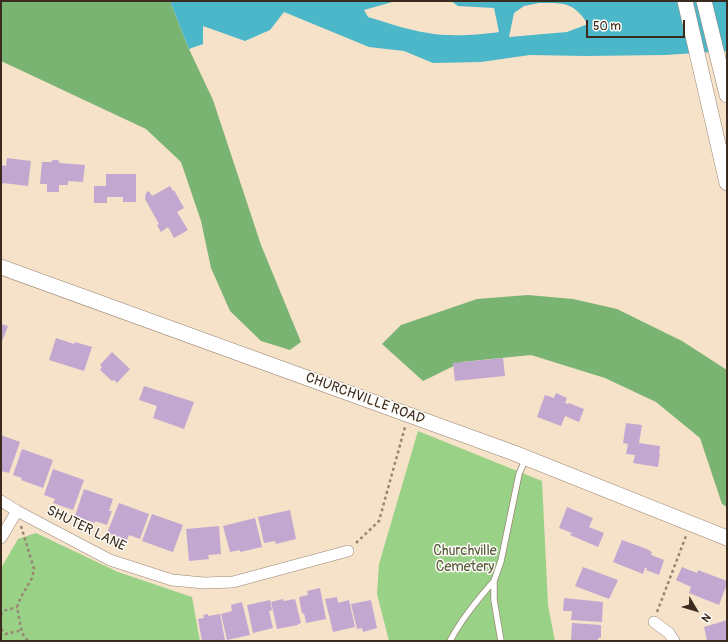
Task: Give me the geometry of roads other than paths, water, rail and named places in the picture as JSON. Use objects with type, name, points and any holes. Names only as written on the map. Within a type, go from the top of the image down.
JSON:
[{"type":"street","points":[[685,1],[727,183]]},
{"type":"street","points":[[704,1],[727,95]]},
{"type":"street","name":"CHURCHVILLE ROAD","points":[[1,267],[526,458],[727,538]]},
{"type":"street","name":"SHUTER LANE","points":[[1,501],[110,560],[172,580],[204,583],[232,582],[348,551]]},
{"type":"street","points":[[1,538],[17,511]]},
{"type":"street","points":[[654,622],[669,634],[674,641]]},
{"type":"lane","points":[[501,641],[494,600],[494,581],[501,561],[519,474],[526,458]]},
{"type":"lane","points":[[450,641],[476,601],[494,581]]},
{"type":"water","points":[[170,1],[396,1],[364,10],[368,17],[413,30],[436,34],[473,35],[499,32],[494,8],[458,6],[451,1],[727,1],[727,51],[665,55],[530,55],[481,62],[433,63],[404,51],[369,47],[284,12],[270,30],[245,41],[203,26],[203,44],[189,49]],"holes":[[[548,3],[568,5],[578,11],[588,24],[567,32],[509,37],[514,13],[524,6]]]},
{"type":"park label","name":"Churchville Cemetery","points":[[465,560]]}]
